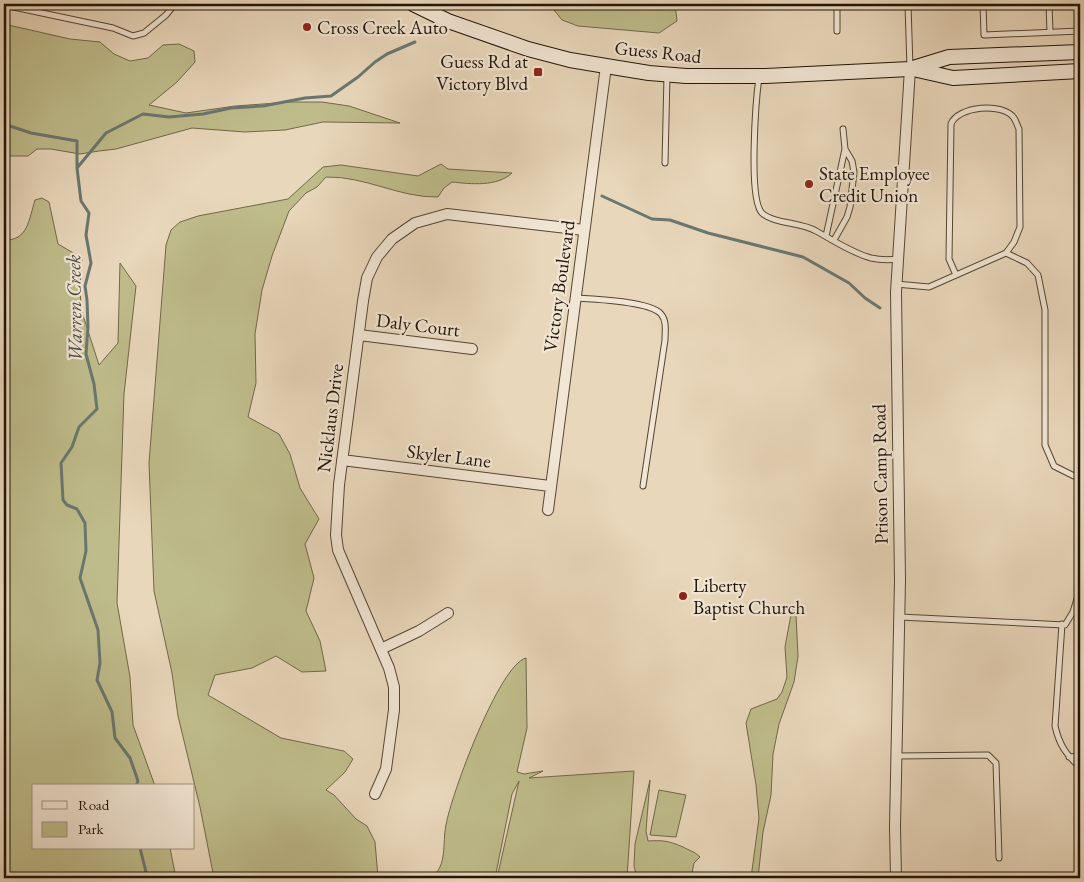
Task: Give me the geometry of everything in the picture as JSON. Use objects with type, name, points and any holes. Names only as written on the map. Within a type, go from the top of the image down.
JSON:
[{"type":"main road","name":"Guess Road","points":[[413,4],[445,19],[528,50],[570,60],[667,74],[759,76],[910,69],[954,78],[1080,71]]},
{"type":"main road","name":"Guess Road","points":[[910,69],[949,57],[1080,52]]},
{"type":"street","name":"Victory Boulevard","points":[[548,510],[574,298],[606,66]]},
{"type":"street","name":"Prison Camp Road","points":[[896,878],[899,617],[895,340],[896,284],[910,69]]},
{"type":"street","name":"Nicklaus Drive","points":[[375,794],[386,768],[394,710],[394,687],[381,649],[338,550],[336,535],[342,460],[368,278],[377,257],[392,240],[415,223],[447,214],[584,230]]},
{"type":"street","name":"Daly Court","points":[[359,335],[472,350]]},
{"type":"street","name":"Skyler Lane","points":[[342,460],[550,486]]},
{"type":"street","points":[[381,649],[419,632],[448,613]]},
{"type":"lane","points":[[4,5],[113,28],[133,36],[144,33],[166,15],[175,4]]},
{"type":"lane","points":[[836,4],[838,31]]},
{"type":"lane","points":[[908,4],[910,69]]},
{"type":"lane","points":[[983,4],[984,35],[1080,31]]},
{"type":"lane","points":[[1049,4],[1050,32]]},
{"type":"lane","points":[[666,163],[667,74]]},
{"type":"lane","points":[[759,76],[756,99],[755,190],[758,206],[769,217],[809,226],[870,258],[898,260]]},
{"type":"lane","points":[[896,284],[929,287],[1006,253],[1014,242],[1020,227],[1019,129],[1015,118],[1000,109],[977,109],[957,116],[950,124],[949,258],[956,275]]},
{"type":"lane","points":[[826,236],[845,149],[843,129]]},
{"type":"lane","points":[[834,240],[847,217],[850,207],[854,172],[852,161],[845,149]]},
{"type":"lane","points":[[1006,253],[1027,263],[1038,275],[1045,310],[1044,445],[1054,466],[1074,476],[1080,476]]},
{"type":"lane","points":[[574,298],[649,306],[661,313],[664,319],[665,340],[643,486]]},
{"type":"lane","points":[[899,617],[1065,625],[1073,612],[1080,589]]},
{"type":"lane","points":[[1062,624],[1055,726],[1058,741],[1069,757],[1080,767]]},
{"type":"lane","points":[[897,756],[988,755],[996,763],[999,858]]},
{"type":"lane","points":[[1069,757],[1080,756]]},
{"type":"green space","points":[[556,4],[675,4],[677,21],[659,33],[578,26],[562,20],[554,10]]},
{"type":"green space","points":[[4,24],[70,39],[100,42],[114,54],[130,61],[148,58],[163,45],[179,44],[194,51],[195,62],[177,82],[149,105],[186,113],[235,106],[322,102],[349,106],[400,123],[323,122],[285,130],[245,132],[192,128],[116,149],[80,154],[51,149],[37,149],[28,156],[4,156]]},
{"type":"green space","points":[[441,164],[448,169],[512,173],[499,181],[491,183],[452,182],[444,188],[438,197],[410,194],[355,180],[326,177],[317,187],[306,193],[289,211],[272,256],[262,290],[255,334],[256,383],[248,417],[279,434],[290,454],[300,488],[319,519],[305,544],[314,578],[306,611],[320,641],[326,671],[302,672],[276,656],[252,668],[215,675],[208,695],[281,738],[344,751],[353,759],[345,772],[326,790],[334,795],[356,819],[367,826],[375,842],[378,877],[385,878],[214,878],[195,784],[178,716],[172,673],[154,591],[149,463],[166,245],[171,230],[180,222],[198,216],[288,199],[323,167],[341,165],[418,176]]},
{"type":"green space","points":[[42,198],[49,202],[58,244],[82,258],[81,309],[99,365],[118,343],[120,263],[136,286],[124,394],[117,603],[130,677],[133,725],[154,784],[32,784],[32,850],[170,850],[176,878],[4,878],[4,240],[18,237],[23,233],[29,221],[35,200]]},
{"type":"green space","points":[[793,604],[796,615],[798,656],[794,682],[779,724],[773,754],[771,795],[763,832],[758,878],[751,878],[759,818],[756,785],[746,723],[751,709],[777,699],[782,692],[787,677],[785,647]]},
{"type":"green space","points":[[526,658],[527,728],[517,772],[524,774],[543,771],[529,778],[634,771],[627,878],[497,878],[519,781],[512,794],[495,878],[431,878],[440,867],[442,861],[446,825],[450,809],[466,761],[478,733],[503,683],[515,666]]},
{"type":"green space","points":[[650,780],[646,831],[648,841],[670,842],[698,855],[700,857],[694,863],[691,878],[637,878],[634,866],[635,844]]},
{"type":"green space","points":[[659,790],[686,795],[676,837],[650,835]]},
{"type":"waterway","points":[[77,168],[106,133],[143,114],[169,117],[203,114],[231,108],[263,106],[305,98],[331,96],[387,54],[415,42]]},
{"type":"waterway","name":"Warren Creek","points":[[4,124],[31,133],[77,141],[77,168],[81,201],[89,213],[86,235],[91,263],[85,286],[88,327],[86,354],[94,384],[97,409],[79,427],[72,447],[61,463],[63,500],[67,505],[77,509],[85,523],[86,551],[80,578],[98,630],[100,663],[97,680],[112,712],[115,738],[130,758],[138,781],[137,784]]},
{"type":"waterway","points":[[602,196],[652,219],[670,220],[708,233],[803,257],[849,283],[865,298],[880,308]]},
{"type":"waterway","name":"Warren Creek","points":[[140,850],[146,872],[144,878]]},
{"type":"place","name":"Cross Creek Auto","points":[[307,27]]},
{"type":"place","name":"Guess Rd at Victory Blvd","points":[[538,72]]},
{"type":"place","name":"State Employee Credit Union","points":[[809,184]]},
{"type":"place","name":"Liberty Baptist Church","points":[[683,596]]}]
